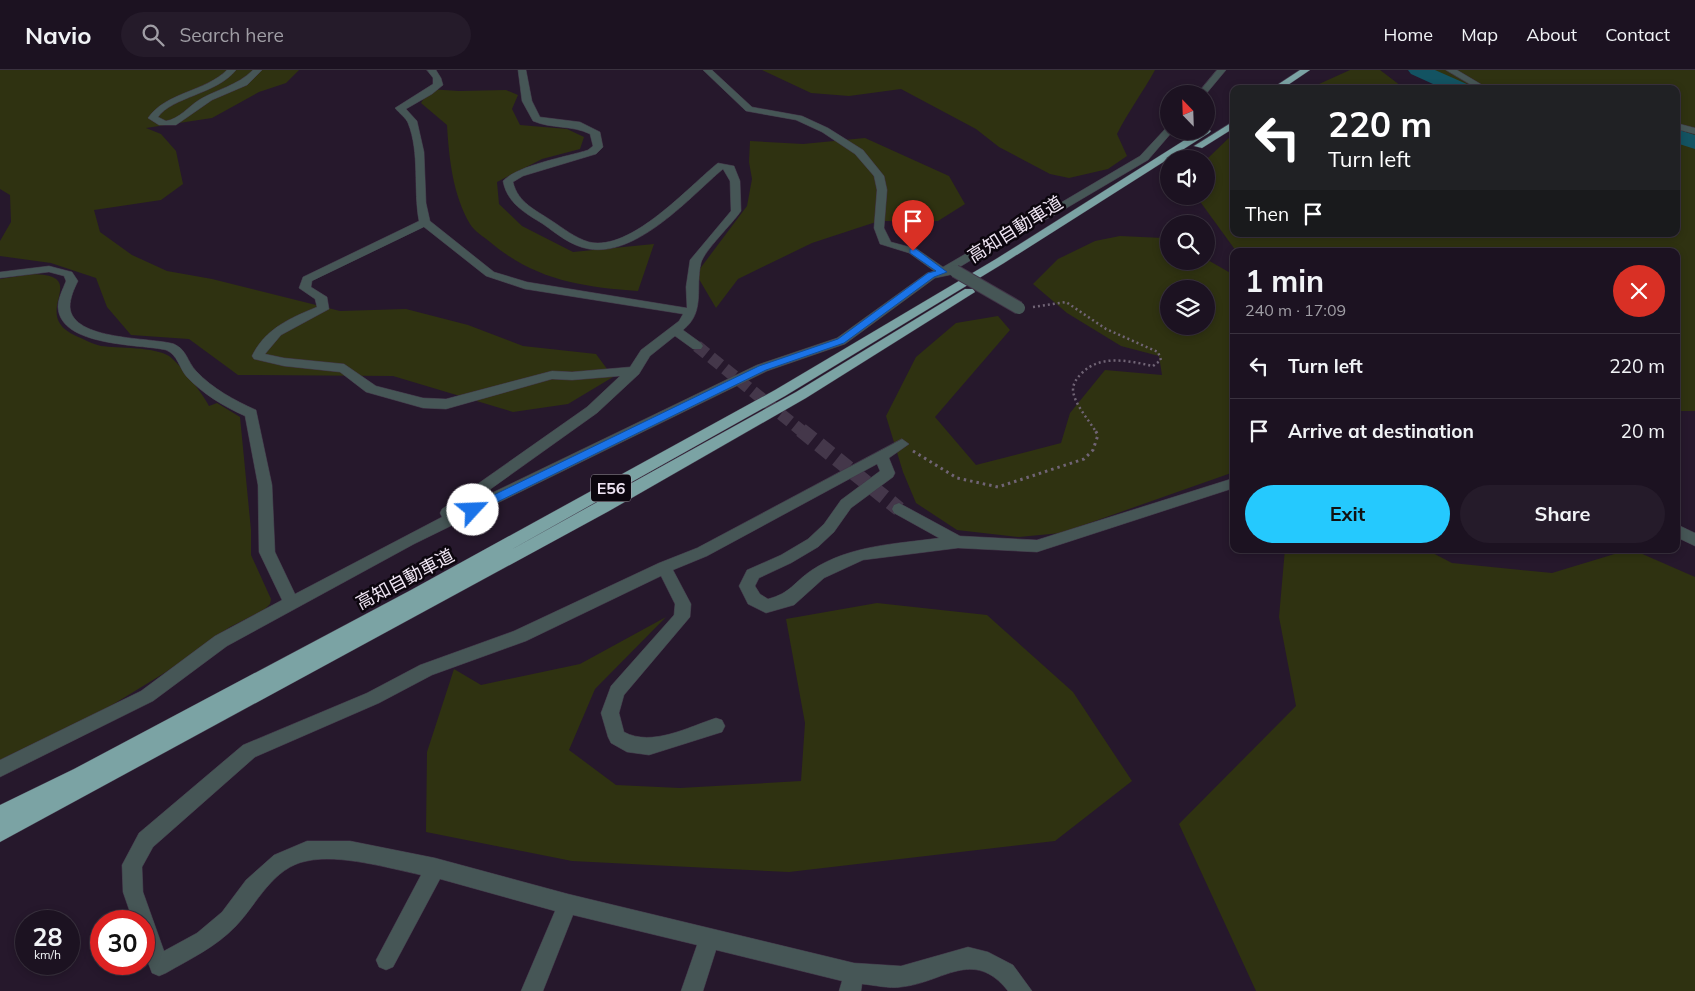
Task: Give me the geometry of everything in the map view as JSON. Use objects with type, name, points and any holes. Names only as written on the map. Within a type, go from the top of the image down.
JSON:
[{"type":"highway","points":[[1282,85],[1303,74],[1318,70]]},
{"type":"highway","points":[[1293,85],[1303,74]]},
{"type":"highway","name":"高知自動車道","points":[[1215,126],[1230,116]]},
{"type":"highway","points":[[1192,150],[1230,126]]},
{"type":"highway","name":"高知自動車道","points":[[0,816],[416,594],[780,393],[1000,261],[1192,140]]},
{"type":"highway","name":"高知自動車道","points":[[0,833],[604,507],[784,405],[945,307],[1160,171]]},
{"type":"street","points":[[232,70],[227,76],[211,87],[159,109],[153,118],[165,123],[181,119],[201,103],[246,83],[258,70]]},
{"type":"street","points":[[431,70],[437,78],[438,84],[429,92],[400,108],[412,121],[419,152],[421,203],[425,222],[490,274],[525,285],[691,312]]},
{"type":"street","points":[[409,540],[550,442],[592,410],[634,371],[645,353],[684,323],[694,308],[692,286],[696,260],[736,211],[735,181],[730,168],[722,165],[710,173],[695,191],[656,223],[626,238],[596,246],[575,239],[527,210],[509,192],[508,181],[519,174],[592,152],[598,147],[595,132],[580,125],[543,122],[536,118],[527,102],[522,70]]},
{"type":"street","points":[[707,70],[749,108],[798,118],[825,130],[859,152],[879,176],[882,190],[879,228],[886,244],[913,251],[1020,308]]},
{"type":"street","points":[[1209,85],[1222,70]]},
{"type":"street","points":[[1450,70],[1477,85]]},
{"type":"street","points":[[1680,127],[1695,131]]},
{"type":"street","points":[[0,768],[147,696],[222,641],[291,602],[409,540],[762,368],[841,341],[931,275],[949,271],[1012,231],[1048,214],[1144,158],[1160,140]]},
{"type":"street","points":[[425,222],[307,278],[305,288],[321,297],[322,309],[290,323],[274,334],[261,346],[258,356],[284,362],[326,364],[344,368],[371,388],[423,403],[446,404],[552,375],[572,376],[634,371]]},
{"type":"street","points":[[0,275],[49,269],[68,274],[72,282],[64,301],[66,319],[82,331],[98,338],[168,346],[177,350],[190,372],[218,398],[251,413],[265,485],[267,552],[291,602]]},
{"type":"street","points":[[675,330],[697,346]]},
{"type":"street","points":[[140,910],[133,892],[132,865],[146,840],[249,751],[374,698],[426,670],[520,636],[664,567],[702,552],[902,444]]},
{"type":"street","points":[[881,456],[888,473],[846,504],[829,528],[813,543],[786,559],[752,574],[747,586],[754,599],[766,606],[788,600],[818,574],[861,554],[958,542],[1036,546],[1057,541],[1110,520],[1230,484]]},
{"type":"street","points":[[899,509],[958,542]]},
{"type":"street","points":[[1680,532],[1695,540]]},
{"type":"street","points":[[664,567],[682,604],[682,617],[617,691],[610,713],[617,737],[633,746],[649,747],[716,726]]},
{"type":"street","points":[[155,954],[159,966],[204,940],[229,919],[253,887],[281,862],[307,851],[350,852],[435,868],[568,904],[710,937],[852,982],[901,977],[968,957],[988,962],[1006,972],[1021,991]]},
{"type":"street","points":[[386,960],[435,868]]},
{"type":"street","points":[[532,991],[568,904]]},
{"type":"street","points":[[692,991],[710,937]]},
{"type":"path","points":[[902,444],[926,461],[957,478],[981,486],[998,486],[1084,460],[1093,450],[1098,435],[1074,393],[1074,382],[1085,368],[1099,360],[1116,360],[1153,366],[1162,360],[1158,352],[1106,329],[1066,302],[1028,309],[1020,308]]},
{"type":"green space","points":[[0,70],[299,70],[286,83],[259,92],[212,118],[146,128],[161,134],[176,151],[183,184],[161,200],[94,210],[100,232],[132,255],[167,271],[212,279],[340,311],[406,309],[468,325],[523,346],[596,354],[613,377],[568,404],[513,412],[393,376],[238,375],[189,339],[131,335],[107,307],[96,278],[51,263],[0,256],[0,241],[11,222],[10,195],[0,189]]},
{"type":"green space","points":[[762,70],[1155,70],[1117,134],[1127,156],[1108,169],[1069,178],[1050,174],[999,147],[976,129],[901,89],[849,96],[811,93]]},
{"type":"green space","points":[[1350,70],[1380,70],[1400,85],[1317,85]]},
{"type":"green space","points":[[1427,70],[1695,70],[1695,411],[1680,411],[1680,248],[1234,248],[1215,222],[1215,215],[1210,215],[1203,205],[1215,205],[1215,151],[1230,137],[1230,237],[1680,237],[1680,85],[1450,85]]},
{"type":"green space","points":[[429,89],[459,91],[506,90],[518,95],[512,109],[520,125],[567,129],[584,137],[580,149],[542,159],[497,182],[499,204],[522,226],[573,252],[654,244],[638,291],[578,284],[542,273],[507,255],[479,234],[470,224],[464,213],[456,189],[449,151],[447,125],[421,103]]},
{"type":"green space","points":[[865,138],[949,176],[965,204],[938,221],[879,221],[812,243],[738,279],[716,308],[696,274],[747,206],[752,179],[749,162],[750,141],[803,144]]},
{"type":"green space","points":[[1120,236],[1160,238],[1160,270],[1215,270],[1215,264],[1230,273],[1230,473],[1061,533],[1019,537],[957,530],[916,503],[903,472],[886,416],[916,357],[956,323],[998,316],[1010,330],[935,417],[976,465],[1061,443],[1070,413],[1105,370],[1162,375],[1159,356],[1121,346],[1067,313],[1033,284],[1058,259],[1095,241]]},
{"type":"green space","points":[[32,274],[50,276],[58,281],[60,288],[57,317],[63,327],[76,336],[101,346],[146,349],[163,353],[169,356],[191,379],[209,406],[217,403],[240,417],[251,530],[251,555],[271,599],[270,604],[264,610],[230,627],[166,672],[99,713],[0,760],[0,279]]},
{"type":"green space","points":[[1285,553],[1433,553],[1452,563],[1552,573],[1618,553],[1640,553],[1695,577],[1695,991],[1256,991],[1179,824],[1296,706],[1279,617]]},
{"type":"green space","points":[[877,603],[987,615],[1073,692],[1132,781],[1055,841],[789,872],[572,861],[426,832],[427,752],[454,669],[481,685],[580,664],[666,617],[595,689],[569,750],[616,785],[680,788],[801,781],[805,723],[786,619]]},
{"type":"waterway","points":[[1418,70],[1453,85]]},
{"type":"waterway","points":[[1680,137],[1695,142]]},
{"type":"tunnel","points":[[697,346],[803,432]]},
{"type":"tunnel","points":[[801,430],[899,509]]},
{"type":"route","points":[[473,510],[762,368],[841,341],[901,299],[931,275],[943,272],[913,251]]}]
